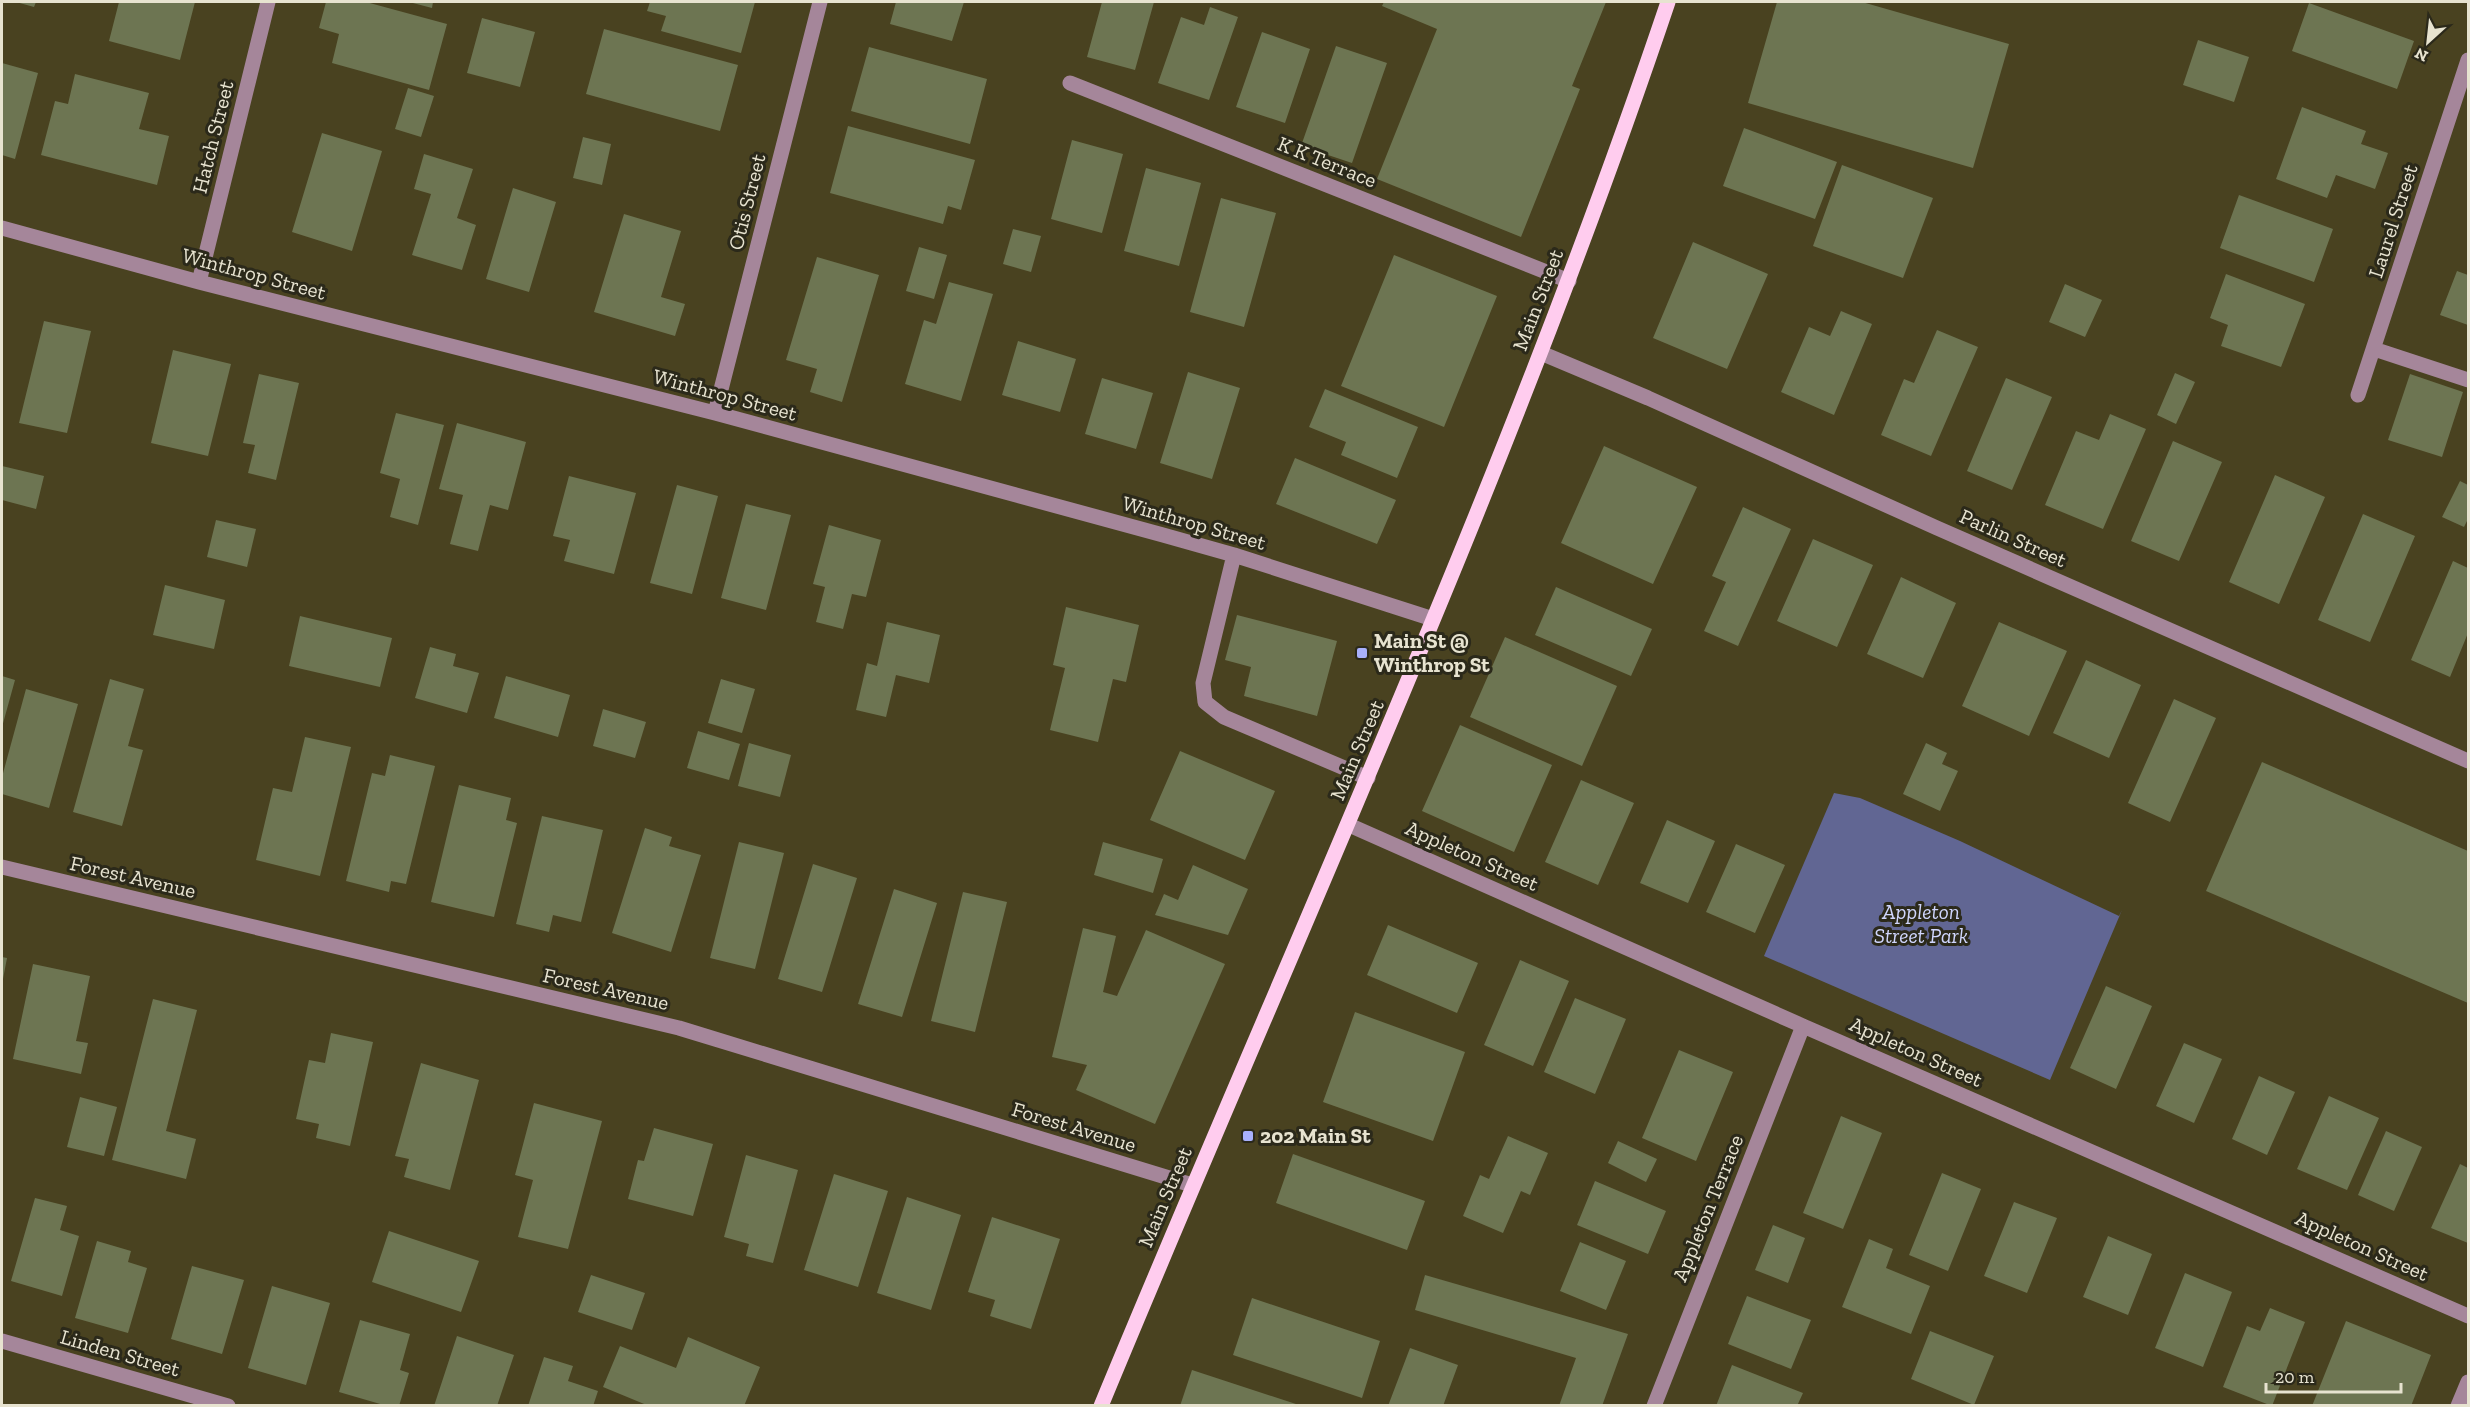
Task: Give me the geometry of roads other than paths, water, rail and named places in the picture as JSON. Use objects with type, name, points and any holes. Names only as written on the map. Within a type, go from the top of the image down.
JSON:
[{"type":"main road","name":"Main Street","points":[[1101,1406],[1192,1185],[1368,778],[1541,353],[1631,112],[1668,2]]},
{"type":"street","name":"Hatch Street","points":[[199,282],[268,2]]},
{"type":"street","name":"Otis Street","points":[[715,414],[820,2]]},
{"type":"street","name":"Laurel Street","points":[[2358,395],[2469,60]]},
{"type":"street","name":"K K Terrace","points":[[1070,83],[1569,281]]},
{"type":"street","name":"Winthrop Street","points":[[2,228],[199,282],[715,414],[1234,555],[1433,619]]},
{"type":"street","points":[[2374,349],[2469,380]]},
{"type":"street","name":"Parlin Street","points":[[1541,353],[1648,398],[1936,528],[2469,761]]},
{"type":"street","points":[[1234,555],[1203,683],[1205,702],[1224,717],[1368,778]]},
{"type":"street","name":"Appleton Street","points":[[1348,825],[2469,1316]]},
{"type":"street","name":"Forest Avenue","points":[[2,867],[679,1028],[1192,1185]]},
{"type":"street","name":"Appleton Terrace","points":[[1654,1406],[1803,1026]]},
{"type":"street","name":"Linden Street","points":[[2,1341],[228,1406]]},
{"type":"street","points":[[2458,1406],[2469,1382]]},
{"type":"place","name":"Main St @ Winthrop St","points":[[1362,653]]},
{"type":"place","name":"202 Main St","points":[[1248,1136]]},
{"type":"park label","name":"Appleton Street Park","points":[[1921,924]]}]
